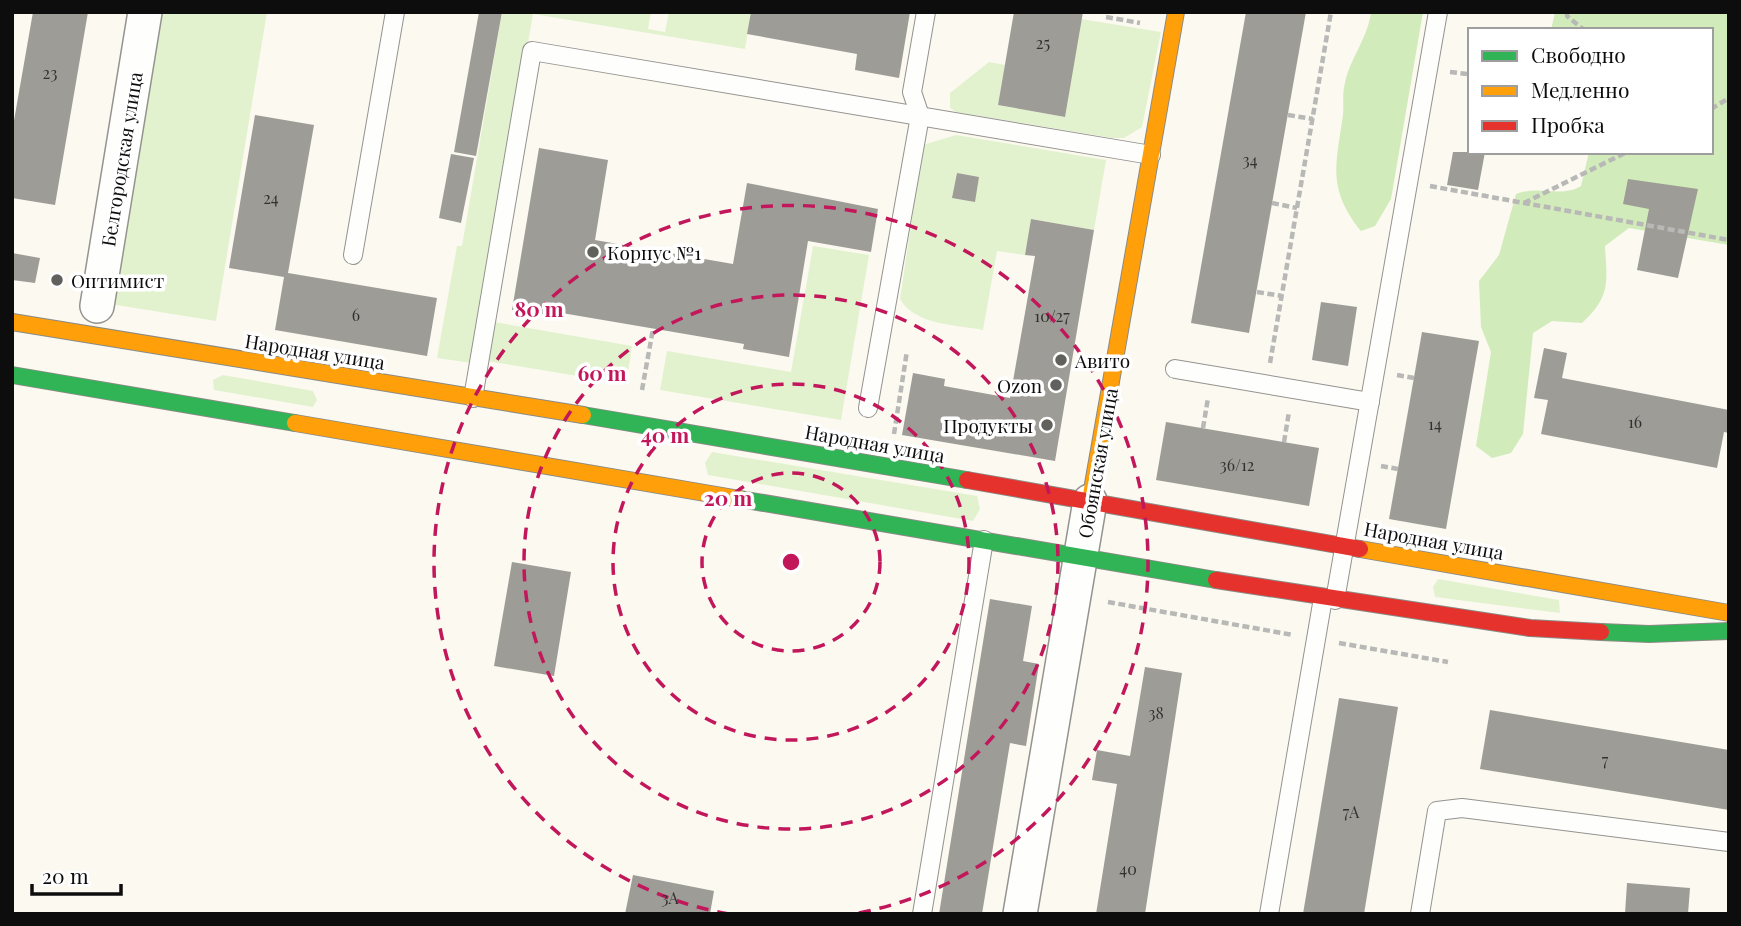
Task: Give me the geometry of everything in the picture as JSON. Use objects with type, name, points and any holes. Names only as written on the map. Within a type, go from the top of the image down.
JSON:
[{"type":"street","name":"Белгородская улица","points":[[97,306],[145,12]]},
{"type":"street","name":"Обоянская улица","points":[[1020,914],[1176,12]]},
{"type":"street","name":"Народная улица","points":[[12,322],[1090,501],[1729,613]]},
{"type":"street","points":[[12,375],[1329,599],[1530,628],[1649,634],[1729,631]]},
{"type":"lane","points":[[353,255],[395,12]]},
{"type":"lane","points":[[868,408],[919,116],[912,92],[926,12]]},
{"type":"lane","points":[[1269,914],[1316,639],[1345,545],[1438,12]]},
{"type":"lane","points":[[473,398],[531,51],[1151,155]]},
{"type":"lane","points":[[1175,369],[1370,402]]},
{"type":"lane","points":[[922,914],[984,540]]},
{"type":"lane","points":[[1420,914],[1437,811],[1462,808],[1729,842]]},
{"type":"path","points":[[1266,384],[1331,12]]},
{"type":"path","points":[[1567,12],[1567,16],[1582,28]]},
{"type":"path","points":[[1713,108],[1729,98]]},
{"type":"path","points":[[1288,116],[1313,119]]},
{"type":"path","points":[[1523,203],[1623,154]]},
{"type":"path","points":[[1408,183],[1729,240]]},
{"type":"path","points":[[1272,203],[1297,208]]},
{"type":"path","points":[[1257,292],[1282,296]]},
{"type":"path","points":[[641,398],[653,328]]},
{"type":"path","points":[[892,441],[907,352]]},
{"type":"path","points":[[1284,442],[1293,389]]},
{"type":"path","points":[[1108,602],[1448,662]]},
{"type":"green space","points":[[152,12],[267,12],[216,321],[104,303]]},
{"type":"green space","points":[[502,12],[651,12],[648,29],[665,32],[669,12],[751,12],[745,49],[533,14],[472,363],[437,358],[457,246],[462,246]]},
{"type":"green space","points":[[1371,12],[1423,12],[1391,199],[1375,226],[1361,231],[1343,202],[1337,162],[1344,87]]},
{"type":"green space","points":[[1555,12],[1729,12],[1729,245],[1629,228],[1605,246],[1606,280],[1603,297],[1598,305],[1582,323],[1552,321],[1533,333],[1523,434],[1511,453],[1492,458],[1476,446],[1491,352],[1481,327],[1479,281],[1499,255],[1516,194],[1566,191],[1581,186],[1589,154],[1713,154],[1713,28],[1551,28]]},
{"type":"green space","points":[[1081,19],[1161,32],[1142,127],[1124,138],[1112,138],[956,112],[950,108],[950,93],[989,62],[1005,65],[998,105],[1064,117]]},
{"type":"green space","points":[[956,135],[1106,160],[1094,230],[1032,219],[1025,255],[997,251],[983,330],[926,319],[907,308],[900,299],[923,145]]},
{"type":"green space","points":[[813,246],[869,255],[841,420],[660,390],[667,351],[791,372]]},
{"type":"green space","points":[[494,322],[632,346],[626,384],[487,361]]},
{"type":"green space","points":[[223,375],[313,391],[317,400],[313,407],[214,390],[213,380]]},
{"type":"green space","points":[[712,452],[977,496],[980,509],[973,521],[708,475],[705,463]]},
{"type":"green space","points":[[1438,579],[1559,600],[1560,613],[1435,597],[1433,587]]},
{"type":"building","points":[[33,12],[88,12],[55,205],[12,198],[12,132]]},
{"type":"building","points":[[479,12],[502,12],[476,156],[454,152]]},
{"type":"building","points":[[751,12],[910,12],[899,78],[855,70],[857,54],[747,34]]},
{"type":"building","points":[[1014,12],[1083,12],[1065,117],[998,105]]},
{"type":"building","points":[[1246,12],[1306,12],[1249,333],[1191,323]]},
{"type":"building","points":[[255,115],[314,125],[288,273],[437,298],[427,356],[275,330],[284,277],[229,268]]},
{"type":"building","name":"Корпус №1","points":[[539,148],[608,160],[595,240],[733,264],[747,183],[878,209],[871,252],[808,241],[789,357],[743,349],[744,344],[556,312],[555,317],[512,310]]},
{"type":"building","points":[[1453,152],[1485,154],[1478,190],[1447,185]]},
{"type":"building","points":[[451,154],[474,158],[461,223],[439,218]]},
{"type":"building","points":[[957,173],[979,177],[975,202],[952,198]]},
{"type":"building","points":[[1628,179],[1698,189],[1678,278],[1637,270],[1649,209],[1623,204]]},
{"type":"building","points":[[1031,219],[1094,230],[1055,461],[902,435],[913,373],[945,379],[944,386],[1010,398],[1035,256],[1025,255]]},
{"type":"building","points":[[12,253],[40,258],[35,283],[12,280]]},
{"type":"building","points":[[1321,302],[1357,307],[1348,366],[1312,360]]},
{"type":"building","points":[[1422,332],[1479,341],[1446,529],[1389,519]]},
{"type":"building","points":[[1544,348],[1567,353],[1562,378],[1729,410],[1729,433],[1724,432],[1717,468],[1541,434],[1548,400],[1534,398]]},
{"type":"building","points":[[1166,422],[1319,448],[1309,506],[1156,480]]},
{"type":"building","points":[[512,562],[571,572],[554,676],[494,666]]},
{"type":"building","points":[[990,599],[1032,606],[1023,661],[1039,664],[1026,746],[1010,743],[982,914],[939,914]]},
{"type":"building","points":[[1145,667],[1182,673],[1145,914],[1096,914],[1117,784],[1092,780],[1097,750],[1130,756]]},
{"type":"building","points":[[1339,698],[1398,707],[1364,914],[1303,914]]},
{"type":"building","points":[[1490,710],[1729,750],[1729,810],[1480,769]]},
{"type":"building","points":[[633,875],[714,891],[710,914],[625,914]]},
{"type":"building","points":[[1627,883],[1690,888],[1688,914],[1625,914]]},
{"type":"traffic: fast","points":[[12,375],[295,423]]},
{"type":"traffic: fast","points":[[583,415],[967,480]]},
{"type":"traffic: fast","points":[[740,499],[1216,580]]},
{"type":"traffic: fast","points":[[1601,632],[1649,634],[1729,631]]},
{"type":"traffic: slow","points":[[1090,501],[1176,12]]},
{"type":"traffic: slow","points":[[12,322],[583,415]]},
{"type":"traffic: slow","points":[[295,423],[740,499]]},
{"type":"traffic: slow","points":[[1360,549],[1729,613]]},
{"type":"traffic: jam","points":[[967,480],[1360,549]]},
{"type":"traffic: jam","points":[[1216,580],[1530,628],[1601,632]]},
{"type":"place","name":"Корпус №1","points":[[593,252]]},
{"type":"place","name":"Оптимист","points":[[57,280]]},
{"type":"place","name":"Авито","points":[[1061,360]]},
{"type":"place","name":"Ozon","points":[[1056,385]]},
{"type":"place","name":"Продукты","points":[[1047,425]]}]
